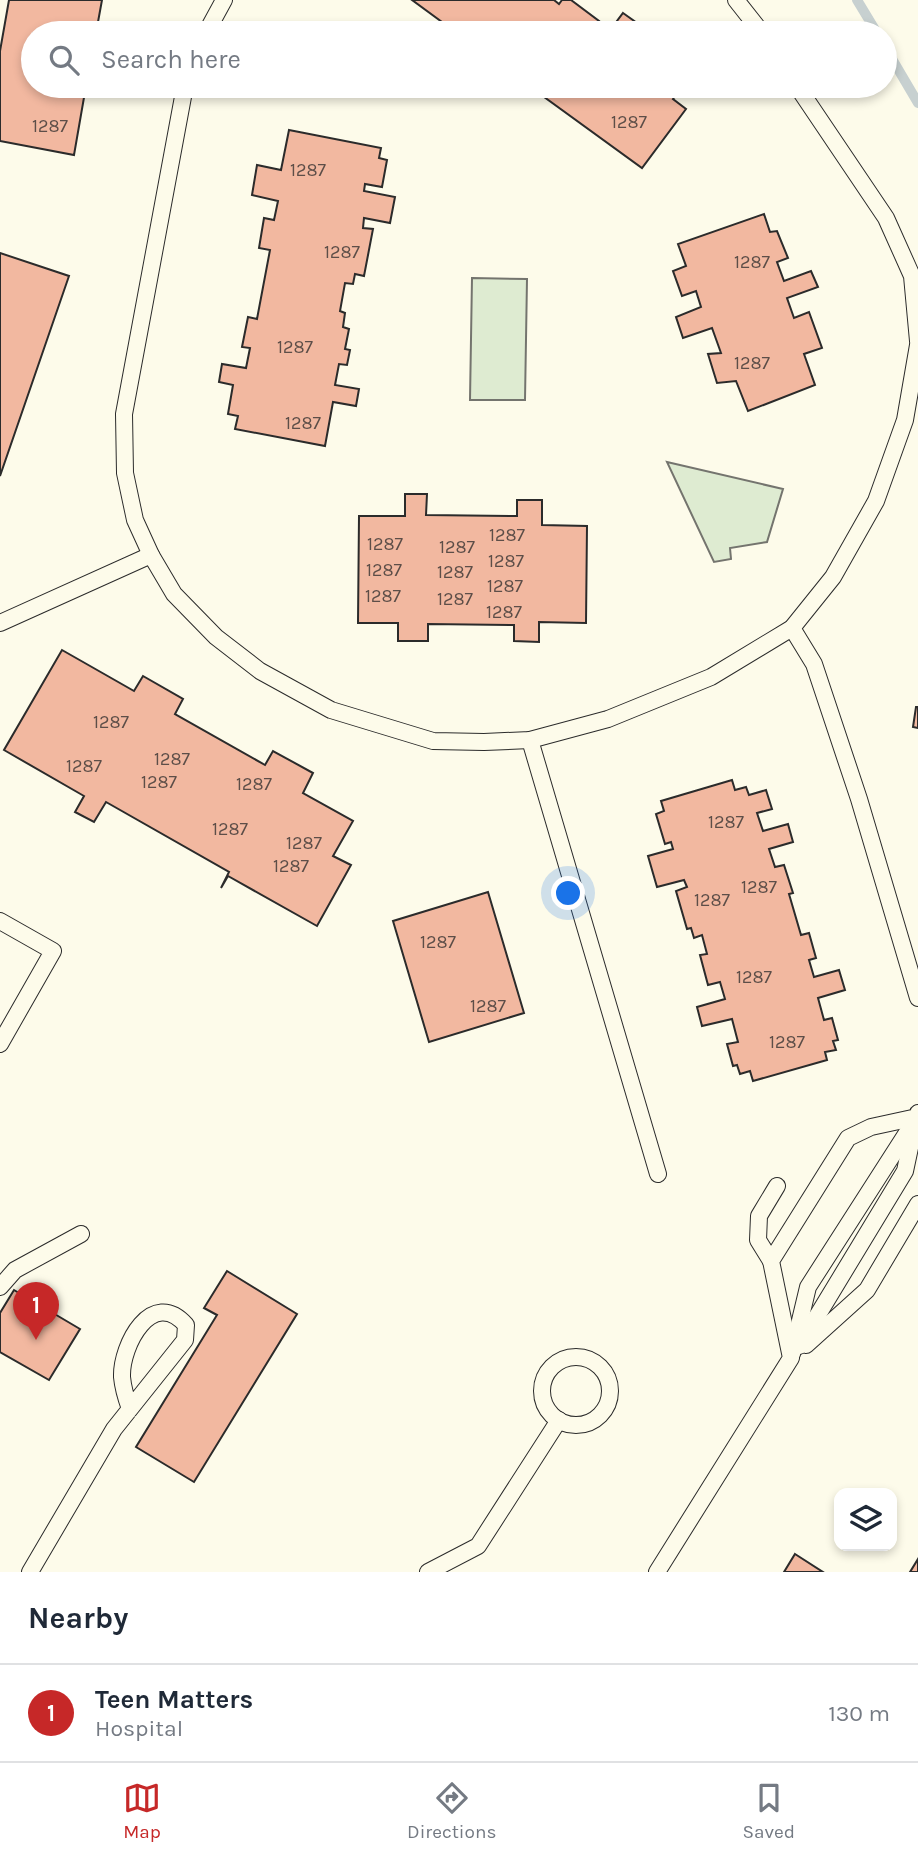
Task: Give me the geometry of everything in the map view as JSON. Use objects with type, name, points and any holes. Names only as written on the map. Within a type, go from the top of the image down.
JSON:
[{"type":"lane","points":[[213,21],[224,0]]},
{"type":"lane","points":[[736,0],[753,21]]},
{"type":"lane","points":[[183,98],[124,414],[127,482],[135,520],[150,555],[174,594],[216,637],[260,671],[331,710],[433,741],[484,743],[530,740],[608,719],[711,677],[792,628],[834,577],[876,501],[905,420],[918,343],[912,276],[886,218],[805,98]]},
{"type":"lane","points":[[0,623],[150,555]]},
{"type":"lane","points":[[792,628],[814,664],[859,799],[918,998]]},
{"type":"lane","points":[[530,740],[658,1174]]},
{"type":"lane","points":[[0,921],[53,951],[0,1044]]},
{"type":"lane","points":[[771,1261],[848,1138],[871,1126],[918,1117]]},
{"type":"lane","points":[[791,1359],[808,1287],[918,1117]]},
{"type":"lane","points":[[657,1572],[905,1171],[918,1117]]},
{"type":"lane","points":[[777,1186],[759,1216],[758,1240],[771,1261],[791,1359]]},
{"type":"lane","points":[[791,1359],[867,1290],[918,1204]]},
{"type":"lane","points":[[0,1287],[15,1269],[81,1234]]},
{"type":"lane","points":[[30,1572],[114,1429],[130,1409],[185,1340],[187,1325],[180,1317],[169,1312],[157,1312],[142,1321],[125,1357],[122,1375],[124,1393],[130,1409]]},
{"type":"lane","points":[[570,1357],[592,1360],[608,1377],[611,1388],[605,1410],[598,1418],[576,1426],[559,1420],[547,1410],[542,1400],[544,1377],[550,1368],[570,1357]]},
{"type":"lane","points":[[428,1572],[478,1546],[559,1420]]},
{"type":"green space","points":[[472,278],[527,279],[525,400],[470,400]]},
{"type":"green space","points":[[667,462],[783,489],[767,542],[730,548],[731,559],[714,562]]},
{"type":"building","points":[[9,0],[102,0],[98,21],[21,21],[21,98],[84,98],[74,155],[0,141],[0,51]]},
{"type":"building","points":[[412,0],[554,0],[559,4],[562,0],[571,0],[599,21],[441,21]]},
{"type":"building","points":[[623,13],[634,21],[617,21]]},
{"type":"building","points":[[546,98],[674,98],[686,109],[642,168]]},
{"type":"building","points":[[289,130],[381,148],[379,158],[387,160],[382,187],[365,184],[364,191],[395,197],[390,223],[364,218],[363,228],[373,229],[364,276],[355,274],[353,284],[345,283],[340,311],[345,313],[343,327],[349,329],[345,349],[350,350],[347,365],[339,364],[335,385],[359,389],[356,406],[333,402],[325,446],[235,429],[238,416],[228,414],[233,385],[219,382],[222,364],[246,368],[250,348],[242,347],[248,317],[257,319],[270,250],[259,248],[264,218],[274,220],[278,201],[252,195],[257,165],[281,170]]},
{"type":"building","points":[[764,214],[770,232],[777,231],[788,258],[777,262],[784,281],[811,271],[818,287],[787,298],[794,318],[809,312],[822,348],[804,354],[815,385],[748,411],[736,381],[717,383],[708,354],[721,353],[712,328],[683,338],[676,317],[701,307],[696,291],[682,296],[673,271],[686,266],[678,244]]},
{"type":"building","points":[[0,253],[69,276],[0,476]]},
{"type":"building","points":[[405,494],[427,494],[426,515],[517,516],[517,500],[542,500],[542,525],[587,526],[586,623],[539,622],[539,642],[514,641],[514,625],[428,624],[428,641],[398,641],[398,623],[358,623],[359,516],[405,516]]},
{"type":"building","points":[[62,650],[134,691],[143,676],[183,699],[175,714],[265,765],[273,751],[313,773],[303,793],[353,821],[333,856],[351,865],[317,926],[228,876],[221,888],[229,872],[106,802],[94,822],[75,812],[84,796],[4,750]]},
{"type":"building","points":[[918,707],[918,728],[913,727]]},
{"type":"building","points":[[732,780],[735,790],[746,787],[749,795],[766,790],[772,809],[757,813],[763,831],[788,824],[793,842],[769,849],[775,867],[784,865],[793,893],[789,894],[801,935],[809,933],[816,958],[809,960],[814,977],[839,970],[845,990],[818,998],[824,1020],[832,1018],[838,1040],[833,1041],[836,1050],[825,1052],[827,1060],[753,1081],[750,1071],[740,1074],[737,1065],[733,1066],[727,1044],[738,1042],[732,1019],[702,1026],[697,1007],[725,999],[720,982],[708,985],[700,955],[707,954],[702,935],[694,938],[691,928],[687,929],[676,891],[687,887],[684,880],[657,887],[648,856],[673,849],[671,842],[665,844],[656,814],[664,811],[661,801]]},
{"type":"building","points":[[488,892],[524,1013],[429,1042],[393,921]]},
{"type":"building","points":[[227,1271],[297,1314],[194,1482],[136,1447],[217,1315],[204,1308]]},
{"type":"building","points":[[14,1290],[80,1329],[49,1380],[0,1352],[0,1313]]},
{"type":"building","points":[[795,1554],[823,1572],[784,1572]]},
{"type":"building","points":[[918,1559],[918,1572],[910,1572]]},
{"type":"waterway","points":[[857,0],[870,21]]},
{"type":"waterway","points":[[897,67],[918,103]]},
{"type":"place","name":"Teen Matters","points":[[36,1340]]}]
